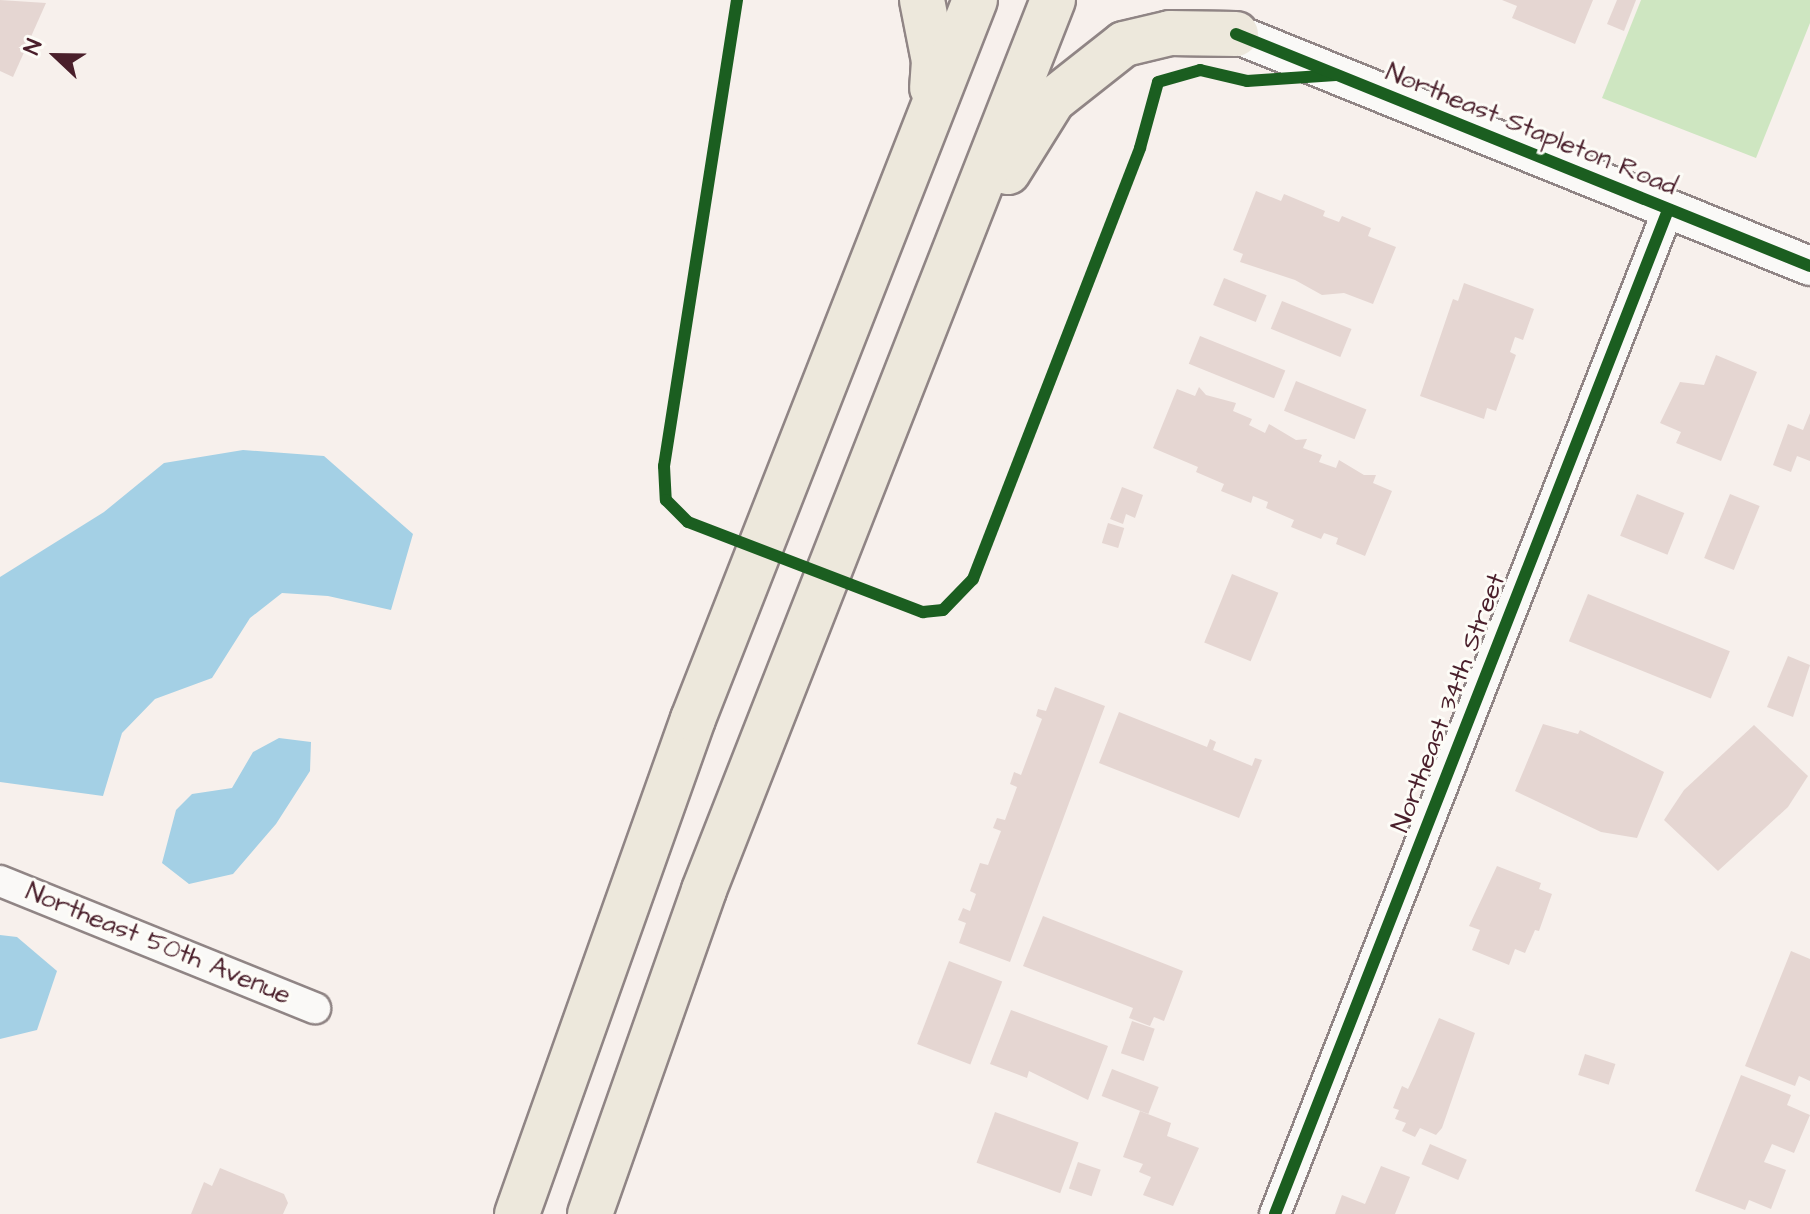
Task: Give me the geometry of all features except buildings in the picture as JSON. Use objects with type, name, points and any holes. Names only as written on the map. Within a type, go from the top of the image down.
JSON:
[{"type":"highway","points":[[922,0],[934,61],[930,110]]},
{"type":"highway","points":[[517,1214],[693,719],[975,0]]},
{"type":"highway","points":[[590,1214],[704,890],[1053,0]]},
{"type":"highway","points":[[1203,0],[1236,34]]},
{"type":"highway","points":[[869,468],[1017,154],[1053,100],[1124,44],[1170,33],[1236,34]]},
{"type":"street","name":"Northeast Stapleton Road","points":[[1236,34],[1810,266]]},
{"type":"street","name":"Northeast 34th Street","points":[[1275,1214],[1668,210]]},
{"type":"street","name":"Northeast 50th Avenue","points":[[0,881],[315,1008]]},
{"type":"green space","points":[[1641,0],[1810,0],[1810,23],[1756,158],[1602,98]]},
{"type":"water","points":[[243,450],[324,456],[413,534],[391,610],[328,596],[282,593],[250,618],[212,678],[155,699],[122,733],[103,796],[0,782],[0,577],[104,512],[164,463]]},
{"type":"water","points":[[279,738],[311,742],[310,771],[276,824],[233,874],[189,884],[162,863],[176,810],[192,794],[232,788],[253,752]]},
{"type":"water","points":[[0,935],[17,937],[57,971],[37,1030],[0,1039]]},
{"type":"cycle path","points":[[737,0],[664,466],[666,500],[688,522],[923,612],[943,610],[973,579],[1140,148],[1158,82],[1200,70],[1247,81],[1336,75]]},
{"type":"cycle path","points":[[1236,34],[1810,266]]},
{"type":"cycle path","points":[[1275,1214],[1668,210]]}]
